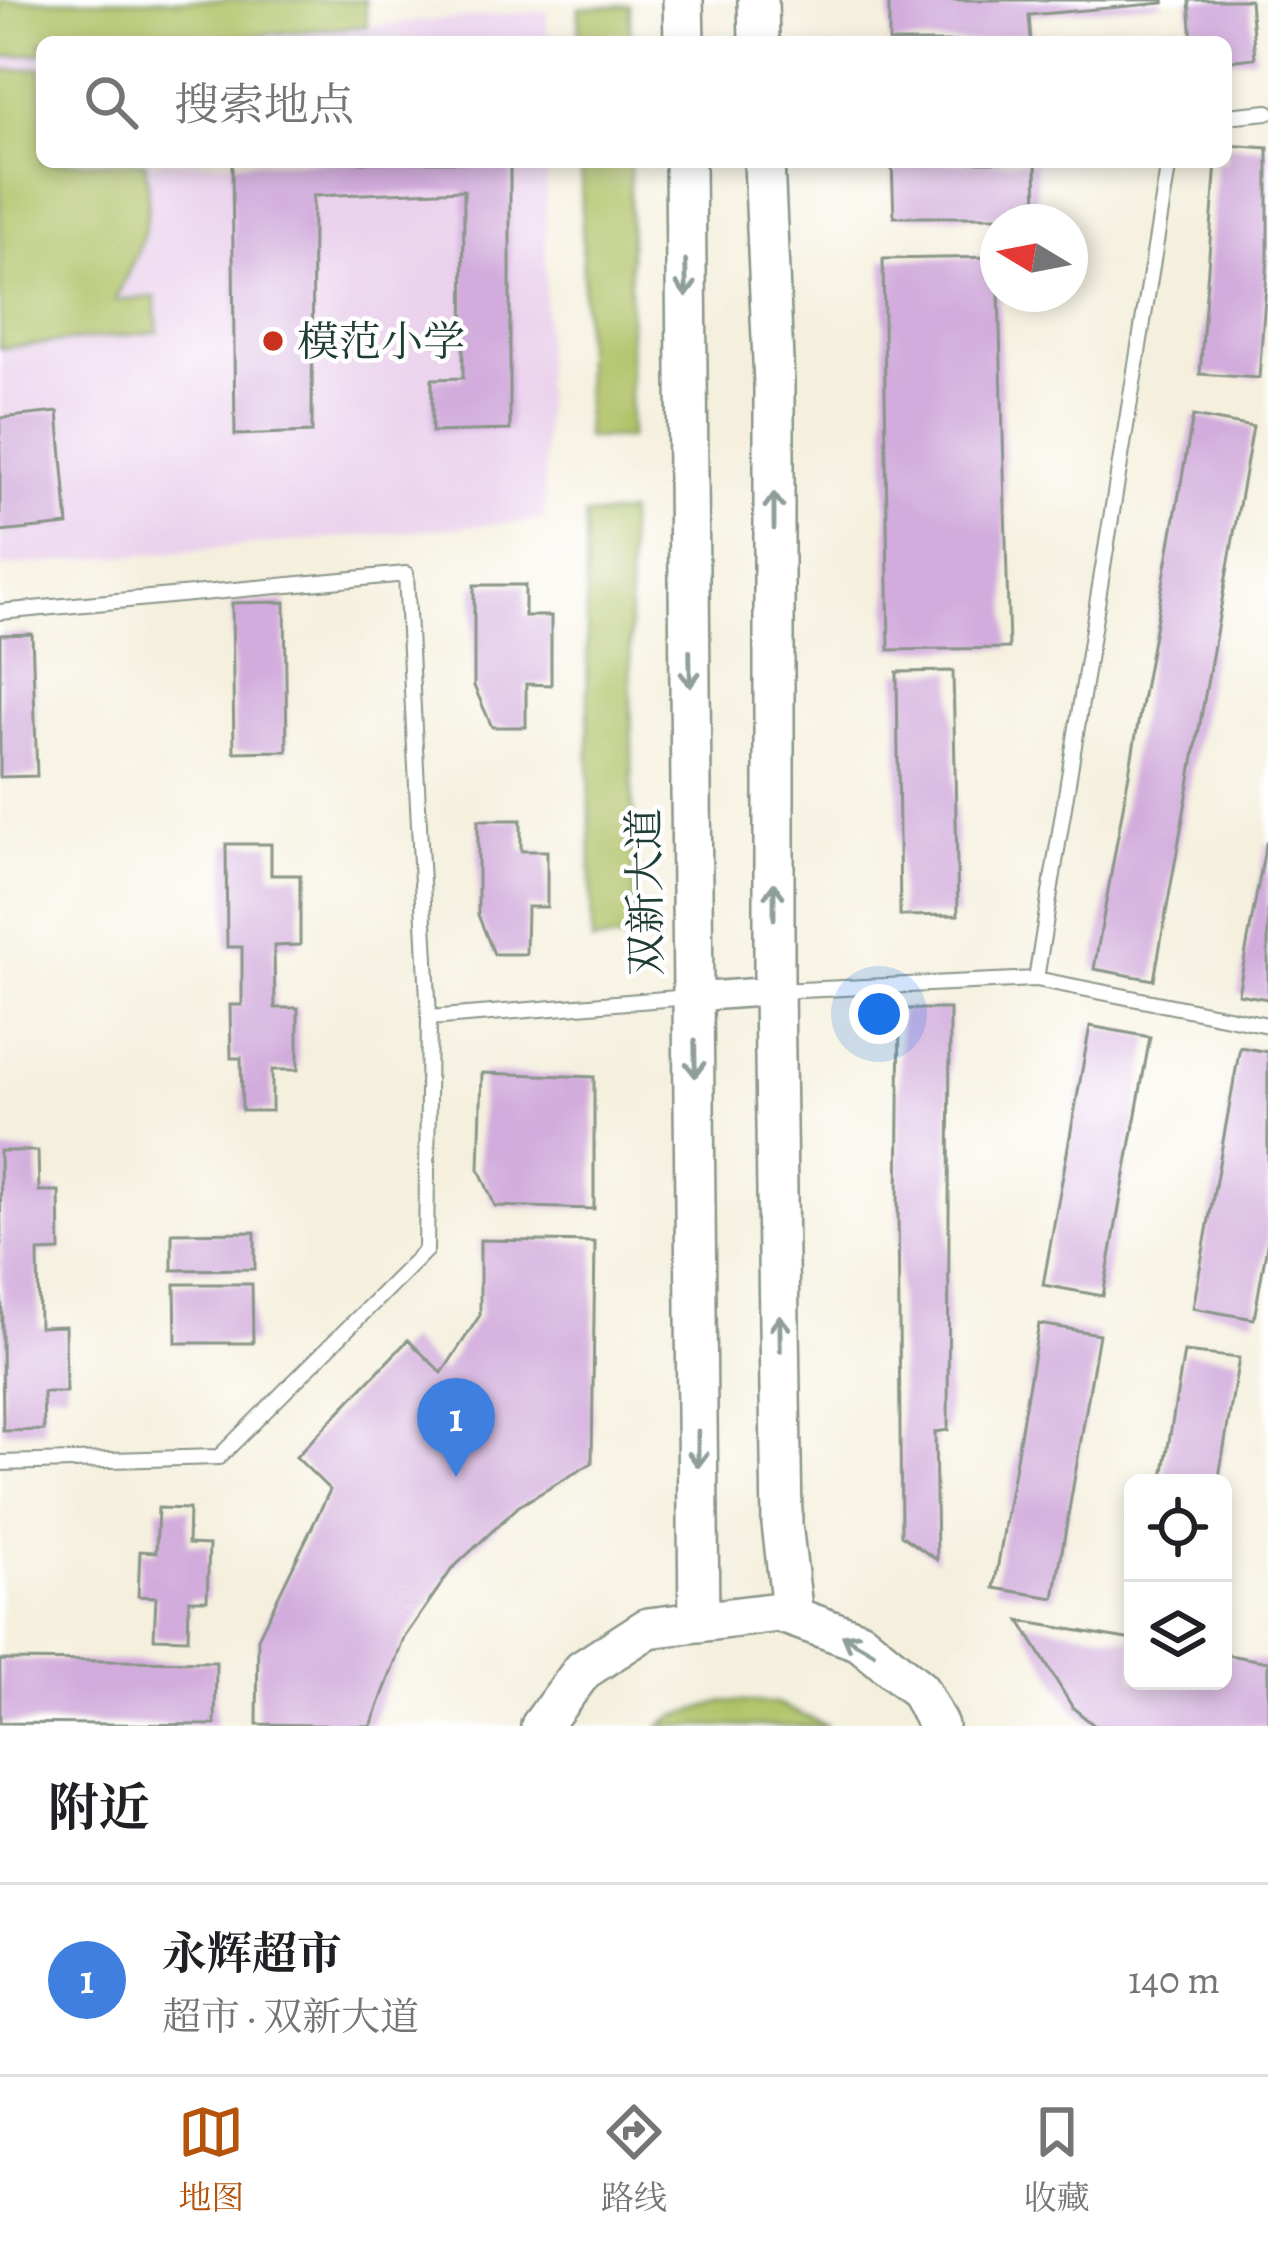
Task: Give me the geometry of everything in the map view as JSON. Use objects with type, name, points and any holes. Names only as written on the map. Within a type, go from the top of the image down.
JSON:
[{"type":"main road","points":[[683,0],[684,36]]},
{"type":"main road","points":[[758,0],[759,36]]},
{"type":"main road","name":"双新大道","points":[[685,168],[699,1622]]},
{"type":"main road","points":[[764,168],[774,383],[774,992],[782,1524],[793,1617]]},
{"type":"main road","points":[[541,1726],[583,1670],[648,1628],[779,1612],[860,1641],[919,1690],[938,1726]]},
{"type":"street","points":[[694,997],[774,992]]},
{"type":"lane","points":[[1232,115],[1268,112]]},
{"type":"lane","points":[[1036,979],[1168,168]]},
{"type":"lane","points":[[0,612],[406,574],[429,1018],[426,1250],[219,1457],[0,1463]]},
{"type":"lane","points":[[774,992],[1036,979],[1268,1025]]},
{"type":"lane","points":[[429,1018],[694,997]]},
{"type":"shaded area","points":[[547,11],[547,36],[246,36]]},
{"type":"shaded area","name":"模范小学","points":[[36,54],[36,168],[546,168],[544,520],[0,567],[0,57]]},
{"type":"green space","points":[[0,0],[365,0],[367,26],[246,36],[36,36],[36,54],[0,57]]},
{"type":"green space","points":[[630,5],[630,36],[579,36],[579,8]]},
{"type":"green space","points":[[36,68],[36,168],[145,168],[144,234],[115,300],[155,297],[158,332],[0,348],[0,71]]},
{"type":"green space","points":[[581,168],[630,168],[630,438],[586,438]]},
{"type":"green space","points":[[628,513],[635,937],[592,942],[585,516]]},
{"type":"green space","points":[[724,1701],[775,1703],[828,1726],[660,1726],[675,1716]]},
{"type":"building","points":[[889,0],[1164,3],[1029,15],[1031,36],[889,36]]},
{"type":"building","points":[[1189,0],[1250,0],[1255,58],[1232,60],[1232,36],[1192,36]]},
{"type":"building","points":[[1232,145],[1268,148],[1268,258],[1259,378],[1200,374],[1216,168],[1232,168]]},
{"type":"building","points":[[232,168],[510,168],[510,430],[432,432],[432,379],[463,378],[464,190],[313,196],[312,432],[235,435]]},
{"type":"building","points":[[892,168],[1036,168],[1037,204],[980,204],[980,217],[894,217]]},
{"type":"building","points":[[980,257],[980,312],[1000,312],[1009,648],[889,650],[883,259]]},
{"type":"building","points":[[58,412],[68,525],[0,532],[0,418]]},
{"type":"building","points":[[1193,416],[1253,427],[1154,980],[1094,969]]},
{"type":"building","points":[[474,585],[525,585],[525,616],[551,616],[551,685],[526,684],[526,727],[492,727],[474,686]]},
{"type":"building","points":[[285,602],[287,751],[234,752],[232,603]]},
{"type":"building","points":[[32,634],[37,776],[0,777],[0,635]]},
{"type":"building","points":[[953,671],[958,915],[900,916],[897,672]]},
{"type":"building","points":[[478,820],[521,820],[521,851],[547,851],[547,907],[527,907],[526,954],[494,954],[478,915]]},
{"type":"building","points":[[1268,843],[1268,999],[1238,994]]},
{"type":"building","points":[[226,844],[271,844],[271,875],[300,875],[300,945],[274,946],[275,1008],[298,1008],[298,1070],[272,1070],[272,1111],[242,1111],[241,1058],[231,1058],[230,1005],[242,1005],[242,947],[227,947]]},
{"type":"building","points":[[900,1009],[950,1009],[948,1430],[935,1432],[937,1560],[901,1535]]},
{"type":"building","points":[[1090,1026],[1150,1037],[1103,1296],[1043,1285]]},
{"type":"building","points":[[1240,1047],[1268,1052],[1268,1239],[1254,1319],[1193,1308]]},
{"type":"building","points":[[482,1073],[594,1077],[594,1209],[495,1206],[479,1169]]},
{"type":"building","points":[[0,1151],[38,1151],[39,1191],[59,1191],[60,1251],[38,1252],[39,1327],[65,1326],[66,1392],[43,1392],[44,1430],[3,1431]]},
{"type":"building","points":[[255,1232],[255,1269],[172,1270],[172,1233]]},
{"type":"building","points":[[480,1240],[595,1242],[592,1463],[519,1506],[452,1569],[404,1638],[371,1726],[257,1724],[258,1638],[330,1490],[296,1457],[408,1340],[442,1373],[480,1315]]},
{"type":"building","points":[[175,1284],[252,1284],[253,1343],[176,1343]]},
{"type":"building","points":[[1039,1324],[1099,1334],[1054,1598],[994,1588]]},
{"type":"building","points":[[1184,1352],[1239,1358],[1220,1474],[1164,1474]]},
{"type":"building","points":[[158,1508],[189,1509],[188,1544],[209,1545],[207,1600],[189,1600],[188,1639],[154,1638],[156,1597],[138,1596],[140,1551],[156,1552]]},
{"type":"building","points":[[1020,1621],[1124,1638],[1124,1690],[1232,1690],[1232,1656],[1268,1662],[1268,1726],[1095,1726],[1073,1708]]},
{"type":"building","points":[[0,1660],[216,1662],[215,1725],[0,1723]]},
{"type":"place","name":"模范小学","points":[[273,341]]},
{"type":"place","name":"永辉超市","points":[[456,1477]]}]
